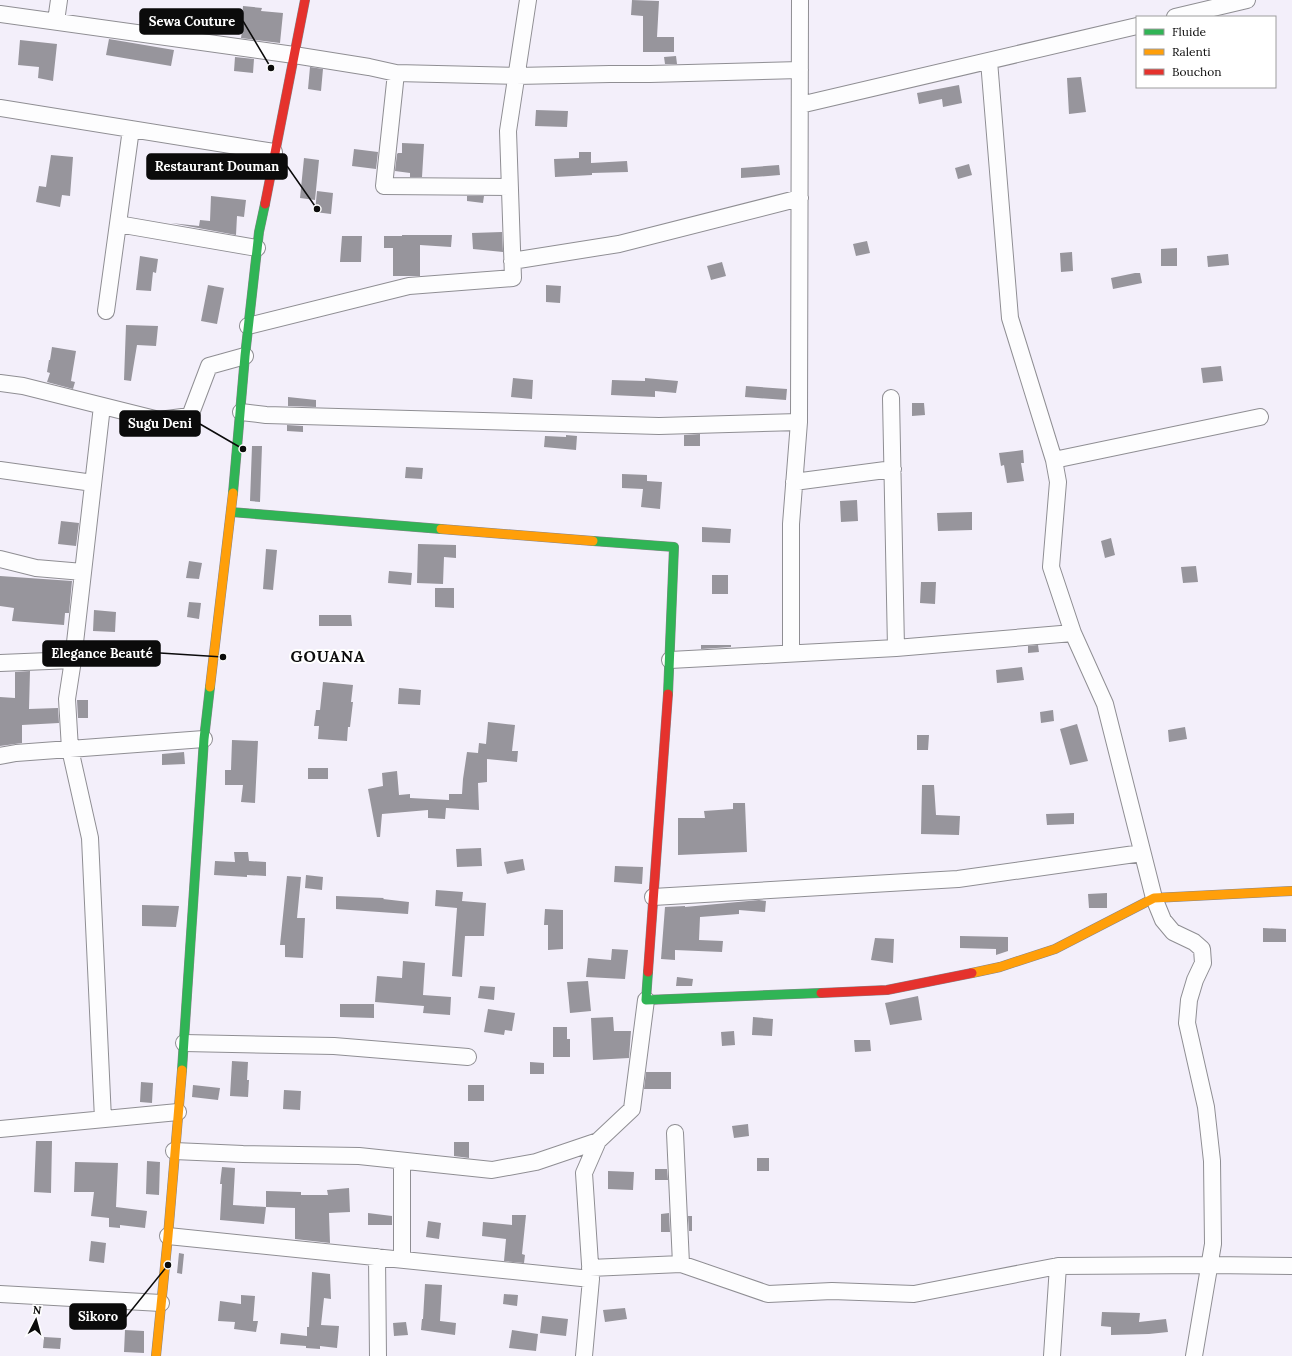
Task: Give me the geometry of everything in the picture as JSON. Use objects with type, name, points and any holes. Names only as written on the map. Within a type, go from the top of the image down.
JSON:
[{"type":"street","points":[[56,21],[59,0]]},
{"type":"street","points":[[156,1356],[168,1236],[184,1042],[204,739],[231,512],[248,326],[257,248],[274,152],[305,0]]},
{"type":"street","points":[[248,326],[409,286],[512,278],[508,131],[528,0]]},
{"type":"street","points":[[791,653],[791,524],[799,422],[800,0]]},
{"type":"street","points":[[1184,10],[1247,0]]},
{"type":"street","points":[[0,14],[294,55],[396,73],[516,76],[800,70]]},
{"type":"street","points":[[800,105],[1136,26]]},
{"type":"street","points":[[989,61],[1010,318],[1054,460],[1058,482],[1051,567],[1073,633],[1105,704],[1154,898],[1163,920],[1173,932],[1194,942],[1202,949],[1203,963],[1195,980],[1189,1000],[1187,1023],[1206,1107],[1212,1161],[1213,1244],[1194,1356]]},
{"type":"street","points":[[396,73],[384,186],[510,187]]},
{"type":"street","points":[[0,108],[274,152]]},
{"type":"street","points":[[106,311],[131,129]]},
{"type":"street","points":[[512,261],[619,244],[800,198]]},
{"type":"street","points":[[118,224],[257,248]]},
{"type":"street","points":[[0,383],[23,386],[159,420],[190,416],[209,366],[245,356]]},
{"type":"street","points":[[891,398],[896,648]]},
{"type":"street","points":[[102,406],[73,660],[67,699],[70,749],[90,838],[103,1119]]},
{"type":"street","points":[[241,412],[266,416],[659,426],[799,422]]},
{"type":"street","points":[[1054,460],[1260,417]]},
{"type":"street","points":[[794,482],[893,469]]},
{"type":"street","points":[[0,470],[93,483]]},
{"type":"street","points":[[231,512],[674,547],[670,660],[646,1000],[632,1109],[598,1141],[584,1173],[590,1274],[584,1356]]},
{"type":"street","points":[[0,559],[36,568],[83,572]]},
{"type":"street","points":[[670,660],[896,648],[1073,633]]},
{"type":"street","points":[[0,663],[73,660]]},
{"type":"street","points":[[0,756],[16,753],[204,739]]},
{"type":"street","points":[[653,898],[958,879],[1142,852]]},
{"type":"street","points":[[646,1000],[887,990],[1000,967],[1056,949],[1154,898],[1292,891]]},
{"type":"street","points":[[184,1042],[334,1046],[468,1057]]},
{"type":"street","points":[[0,1129],[178,1112]]},
{"type":"street","points":[[675,1133],[681,1264]]},
{"type":"street","points":[[174,1151],[359,1156],[492,1170],[536,1162],[598,1141]]},
{"type":"street","points":[[402,1161],[402,1260]]},
{"type":"street","points":[[168,1236],[402,1260],[590,1274],[681,1264],[768,1294],[832,1291],[914,1294],[1058,1266],[1292,1266]]},
{"type":"street","points":[[376,1257],[378,1356]]},
{"type":"street","points":[[1052,1356],[1058,1266]]},
{"type":"street","points":[[0,1294],[161,1303]]},
{"type":"building","points":[[632,0],[659,1],[657,37],[674,37],[674,52],[643,52],[643,16],[631,15]]},
{"type":"building","points":[[243,6],[262,8],[261,11],[283,13],[280,43],[241,38],[242,31],[220,28],[221,16],[242,18]]},
{"type":"building","points":[[109,39],[174,50],[171,66],[106,55]]},
{"type":"building","points":[[20,40],[57,44],[53,81],[38,78],[39,67],[18,65]]},
{"type":"building","points":[[676,56],[677,64],[665,64],[664,57]]},
{"type":"building","points":[[235,57],[254,59],[253,73],[234,71]]},
{"type":"building","points":[[310,67],[323,69],[321,91],[308,89]]},
{"type":"building","points":[[1081,77],[1086,112],[1069,114],[1067,78]]},
{"type":"building","points":[[959,85],[962,103],[943,107],[942,99],[919,104],[917,93]]},
{"type":"building","points":[[536,110],[568,111],[567,127],[535,126]]},
{"type":"building","points":[[402,143],[424,144],[422,177],[410,177],[410,173],[395,171],[397,154],[402,153]]},
{"type":"building","points":[[354,149],[378,152],[376,169],[352,166]]},
{"type":"building","points":[[579,152],[591,152],[591,163],[627,161],[628,172],[592,173],[592,175],[555,177],[554,159],[579,158]]},
{"type":"building","points":[[51,155],[73,157],[70,196],[62,195],[60,207],[36,202],[39,186],[46,187]]},
{"type":"building","points":[[304,158],[319,160],[315,200],[300,198]]},
{"type":"building","points":[[969,164],[972,175],[958,179],[955,168]]},
{"type":"building","points":[[779,165],[780,175],[741,178],[741,168]]},
{"type":"building","points":[[317,191],[333,193],[331,214],[315,212]]},
{"type":"building","points":[[211,196],[246,200],[244,217],[237,216],[236,235],[171,223],[199,226],[200,220],[210,221]]},
{"type":"building","points":[[467,196],[484,196],[483,203],[467,201]]},
{"type":"building","points":[[502,232],[503,252],[473,249],[472,233]]},
{"type":"building","points":[[452,235],[451,247],[420,245],[420,276],[393,276],[393,248],[384,248],[384,236]]},
{"type":"building","points":[[342,236],[362,236],[361,262],[340,262]]},
{"type":"building","points":[[867,241],[870,253],[856,256],[853,244]]},
{"type":"building","points":[[1177,248],[1177,266],[1161,266],[1161,249]]},
{"type":"building","points":[[1072,252],[1073,271],[1061,272],[1060,253]]},
{"type":"building","points":[[1228,254],[1229,265],[1208,267],[1207,256]]},
{"type":"building","points":[[140,256],[158,259],[156,273],[153,272],[151,291],[136,290]]},
{"type":"building","points":[[722,262],[726,276],[711,280],[707,266]]},
{"type":"building","points":[[1140,273],[1142,283],[1113,289],[1111,278]]},
{"type":"building","points":[[208,285],[224,288],[217,324],[201,321]]},
{"type":"building","points":[[546,285],[561,286],[560,303],[546,302]]},
{"type":"building","points":[[126,325],[158,326],[156,346],[137,345],[131,381],[124,380]]},
{"type":"building","points":[[52,347],[76,351],[71,381],[75,382],[73,389],[47,382],[50,373],[47,372]]},
{"type":"building","points":[[1221,366],[1223,381],[1203,383],[1201,368]]},
{"type":"building","points":[[513,378],[533,380],[532,399],[511,397]]},
{"type":"building","points":[[645,378],[678,381],[676,393],[655,391],[655,397],[611,395],[612,380],[645,381]]},
{"type":"building","points":[[746,386],[787,389],[786,400],[745,397]]},
{"type":"building","points":[[288,397],[316,400],[316,407],[288,406]]},
{"type":"building","points":[[912,403],[924,403],[925,415],[912,416]]},
{"type":"building","points":[[287,425],[303,426],[303,432],[287,431]]},
{"type":"building","points":[[700,434],[700,446],[684,446],[684,435]]},
{"type":"building","points":[[566,435],[577,436],[576,450],[544,447],[545,436],[566,437]]},
{"type":"building","points":[[252,446],[262,446],[260,502],[250,501]]},
{"type":"building","points":[[1023,450],[1024,463],[1021,463],[1024,481],[1007,483],[1004,465],[1001,466],[999,453]]},
{"type":"building","points":[[406,467],[423,468],[422,479],[405,478]]},
{"type":"building","points":[[622,474],[647,475],[647,481],[662,482],[660,509],[641,507],[643,489],[622,488]]},
{"type":"building","points":[[857,500],[858,521],[841,522],[840,501]]},
{"type":"building","points":[[972,512],[972,530],[938,531],[937,513]]},
{"type":"building","points":[[61,521],[79,523],[76,546],[58,544]]},
{"type":"building","points":[[702,527],[731,529],[730,543],[702,542]]},
{"type":"building","points":[[1111,538],[1115,555],[1105,558],[1101,541]]},
{"type":"building","points":[[418,544],[456,545],[456,558],[444,557],[443,584],[417,583]]},
{"type":"building","points":[[266,549],[277,550],[273,590],[263,589]]},
{"type":"building","points":[[189,561],[202,563],[199,579],[186,578]]},
{"type":"building","points":[[1196,566],[1198,582],[1183,583],[1181,567]]},
{"type":"building","points":[[389,571],[412,573],[411,585],[388,583]]},
{"type":"building","points":[[712,575],[728,575],[728,594],[712,594]]},
{"type":"building","points":[[0,576],[72,581],[69,613],[65,613],[64,625],[12,621],[14,608],[0,606]]},
{"type":"building","points":[[921,582],[936,582],[935,604],[920,603]]},
{"type":"building","points":[[435,588],[454,588],[454,608],[435,607]]},
{"type":"building","points":[[189,602],[201,603],[199,619],[187,617]]},
{"type":"building","points":[[94,610],[116,612],[115,632],[93,631]]},
{"type":"building","points":[[319,615],[351,615],[352,626],[319,626]]},
{"type":"building","points":[[701,645],[731,645],[731,647],[701,649]]},
{"type":"building","points":[[1038,645],[1039,652],[1028,653],[1028,646]]},
{"type":"building","points":[[1022,667],[1024,680],[997,683],[996,670]]},
{"type":"building","points":[[30,671],[29,709],[58,708],[59,723],[22,725],[22,743],[0,746],[0,697],[15,698],[15,672]]},
{"type":"building","points":[[323,682],[353,685],[351,702],[353,702],[347,741],[318,739],[319,726],[314,726],[316,710],[320,710]]},
{"type":"building","points":[[399,688],[421,690],[420,705],[398,704]]},
{"type":"building","points":[[77,700],[88,700],[88,718],[78,718]]},
{"type":"building","points":[[1053,710],[1054,721],[1041,723],[1040,712]]},
{"type":"building","points":[[488,722],[515,725],[512,751],[518,751],[517,762],[487,759],[487,782],[478,783],[479,810],[446,808],[445,819],[428,818],[428,810],[382,814],[380,837],[377,837],[368,789],[383,786],[382,773],[397,771],[399,795],[410,794],[410,798],[449,800],[449,794],[462,794],[467,752],[478,753],[479,743],[486,744]]},
{"type":"building","points":[[1077,724],[1088,761],[1070,765],[1060,729]]},
{"type":"building","points":[[1185,727],[1187,739],[1169,742],[1168,730]]},
{"type":"building","points":[[917,735],[929,735],[928,750],[917,750]]},
{"type":"building","points":[[232,740],[258,741],[255,803],[241,802],[243,785],[225,785],[225,770],[231,770]]},
{"type":"building","points":[[184,752],[185,764],[162,765],[162,754]]},
{"type":"building","points":[[308,768],[328,768],[328,779],[308,779]]},
{"type":"building","points":[[922,785],[934,785],[936,815],[960,816],[959,835],[921,834]]},
{"type":"building","points":[[733,803],[745,803],[747,852],[678,855],[678,818],[705,818],[704,811],[733,809]]},
{"type":"building","points":[[1074,813],[1074,824],[1047,825],[1046,814]]},
{"type":"building","points":[[481,848],[482,866],[457,867],[456,849]]},
{"type":"building","points":[[234,852],[248,852],[249,861],[266,862],[266,876],[247,875],[247,877],[214,875],[215,861],[235,862]]},
{"type":"building","points":[[523,859],[525,870],[507,874],[504,862]]},
{"type":"building","points":[[615,866],[643,867],[642,884],[614,882]]},
{"type":"building","points":[[306,875],[323,877],[322,890],[305,888]]},
{"type":"building","points":[[287,876],[301,877],[297,918],[305,918],[303,958],[285,957],[285,945],[280,945]]},
{"type":"building","points":[[436,890],[463,892],[462,901],[486,903],[484,936],[465,936],[462,977],[452,976],[457,908],[435,906]]},
{"type":"building","points":[[1107,893],[1107,908],[1089,908],[1088,894]]},
{"type":"building","points":[[336,896],[384,898],[383,899],[409,902],[408,914],[336,909]]},
{"type":"building","points":[[759,900],[766,901],[765,912],[739,910],[739,914],[700,917],[699,940],[723,941],[722,952],[675,950],[675,960],[661,959],[665,907],[685,907]]},
{"type":"building","points":[[142,905],[179,906],[176,927],[142,926]]},
{"type":"building","points":[[545,909],[563,910],[563,949],[548,950],[548,925],[544,925]]},
{"type":"building","points":[[1263,928],[1286,929],[1286,942],[1263,942]]},
{"type":"building","points":[[960,936],[1008,937],[1008,951],[996,955],[996,949],[960,948]]},
{"type":"building","points":[[875,938],[894,939],[893,963],[871,960]]},
{"type":"building","points":[[612,949],[628,950],[625,979],[586,977],[588,958],[611,960]]},
{"type":"building","points":[[403,961],[425,963],[423,995],[451,997],[450,1015],[423,1013],[424,1006],[375,1002],[377,976],[402,978]]},
{"type":"building","points":[[677,977],[693,979],[692,986],[676,986]]},
{"type":"building","points":[[588,981],[591,1011],[570,1013],[567,982]]},
{"type":"building","points":[[480,986],[495,987],[494,1000],[478,998]]},
{"type":"building","points":[[918,996],[922,1020],[890,1025],[885,1003]]},
{"type":"building","points":[[340,1004],[374,1004],[374,1018],[340,1017]]},
{"type":"building","points":[[488,1009],[515,1013],[512,1031],[505,1030],[504,1035],[484,1032]]},
{"type":"building","points":[[613,1017],[614,1031],[631,1031],[629,1058],[593,1060],[591,1018]]},
{"type":"building","points":[[753,1017],[773,1019],[772,1036],[752,1035]]},
{"type":"building","points":[[553,1027],[567,1027],[567,1039],[570,1039],[570,1057],[553,1057]]},
{"type":"building","points":[[734,1031],[735,1045],[722,1046],[721,1032]]},
{"type":"building","points":[[854,1040],[870,1040],[871,1051],[855,1052]]},
{"type":"building","points":[[232,1061],[248,1062],[248,1097],[230,1096]]},
{"type":"building","points":[[530,1062],[544,1063],[544,1074],[530,1074]]},
{"type":"building","points":[[646,1072],[671,1072],[671,1089],[644,1089]]},
{"type":"building","points":[[141,1082],[153,1083],[152,1103],[140,1102]]},
{"type":"building","points":[[193,1085],[220,1088],[218,1100],[192,1097]]},
{"type":"building","points":[[468,1085],[484,1085],[484,1101],[468,1101]]},
{"type":"building","points":[[284,1090],[301,1091],[300,1110],[283,1109]]},
{"type":"building","points":[[748,1124],[749,1136],[734,1138],[732,1126]]},
{"type":"building","points":[[36,1141],[52,1141],[51,1193],[34,1192]]},
{"type":"building","points":[[454,1142],[469,1142],[469,1158],[454,1156]]},
{"type":"building","points":[[757,1158],[769,1158],[769,1171],[757,1171]]},
{"type":"building","points":[[147,1161],[160,1162],[159,1195],[146,1194]]},
{"type":"building","points":[[75,1162],[118,1163],[116,1207],[147,1211],[145,1228],[120,1225],[120,1228],[109,1227],[109,1218],[91,1216],[94,1192],[74,1192]]},
{"type":"building","points":[[222,1167],[235,1168],[233,1205],[266,1207],[264,1224],[220,1220],[222,1184],[220,1184]]},
{"type":"building","points":[[655,1169],[667,1169],[668,1180],[655,1180]]},
{"type":"building","points":[[608,1171],[634,1172],[633,1190],[608,1189]]},
{"type":"building","points":[[349,1188],[350,1212],[329,1213],[330,1243],[295,1239],[295,1208],[266,1207],[266,1191],[301,1192],[301,1195],[328,1195],[327,1190]]},
{"type":"building","points":[[368,1213],[392,1216],[392,1225],[368,1225]]},
{"type":"building","points":[[669,1213],[670,1232],[661,1232],[661,1214]]},
{"type":"building","points":[[512,1215],[526,1215],[522,1254],[525,1255],[524,1263],[504,1261],[506,1239],[482,1236],[483,1222],[512,1225]]},
{"type":"building","points":[[688,1216],[692,1216],[692,1231],[689,1231]]},
{"type":"building","points":[[428,1221],[441,1223],[439,1239],[426,1237]]},
{"type":"building","points":[[91,1241],[106,1243],[104,1263],[89,1261]]},
{"type":"building","points":[[179,1253],[184,1254],[182,1274],[177,1273]]},
{"type":"building","points":[[312,1272],[330,1274],[331,1299],[324,1298],[321,1325],[339,1326],[337,1348],[320,1346],[320,1349],[306,1348],[306,1346],[280,1344],[281,1333],[307,1336],[307,1327],[309,1327]]},
{"type":"building","points":[[425,1284],[442,1285],[440,1321],[456,1323],[455,1335],[421,1330]]},
{"type":"building","points":[[504,1294],[518,1295],[517,1306],[503,1304]]},
{"type":"building","points":[[241,1295],[255,1296],[253,1321],[258,1321],[256,1332],[234,1329],[235,1322],[218,1321],[220,1301],[241,1304]]},
{"type":"building","points":[[625,1308],[627,1319],[605,1322],[603,1310]]},
{"type":"building","points":[[1102,1312],[1140,1313],[1139,1322],[1166,1319],[1168,1332],[1111,1335],[1111,1327],[1101,1326]]},
{"type":"building","points":[[542,1316],[568,1319],[566,1336],[540,1333]]},
{"type":"building","points":[[406,1322],[408,1335],[394,1336],[393,1323]]},
{"type":"building","points":[[125,1330],[144,1331],[144,1353],[124,1352]]},
{"type":"building","points":[[512,1330],[538,1334],[536,1351],[509,1348]]},
{"type":"building","points":[[44,1337],[61,1338],[60,1349],[43,1348]]},
{"type":"traffic: fast","points":[[233,493],[245,356],[259,232],[265,204]]},
{"type":"traffic: fast","points":[[231,512],[441,529]]},
{"type":"traffic: fast","points":[[593,541],[674,547],[668,694]]},
{"type":"traffic: fast","points":[[182,1070],[204,739],[210,687]]},
{"type":"traffic: fast","points":[[648,972],[646,1000],[821,993]]},
{"type":"traffic: slow","points":[[210,687],[233,493]]},
{"type":"traffic: slow","points":[[441,529],[593,541]]},
{"type":"traffic: slow","points":[[972,973],[1000,967],[1055,949],[1154,898],[1292,891]]},
{"type":"traffic: slow","points":[[156,1356],[182,1070]]},
{"type":"traffic: jam","points":[[265,204],[305,0]]},
{"type":"traffic: jam","points":[[648,972],[668,694]]},
{"type":"traffic: jam","points":[[821,993],[887,990],[972,973]]},
{"type":"place","name":"Sewa Couture","points":[[271,68]]},
{"type":"place","name":"Restaurant Douman","points":[[317,209]]},
{"type":"place","name":"Sugu Deni","points":[[243,449]]},
{"type":"place","name":"Elegance Beauté","points":[[223,657]]},
{"type":"place","name":"Sikoro","points":[[168,1265]]},
{"type":"district","name":"GOUANA","points":[[328,656]]}]
